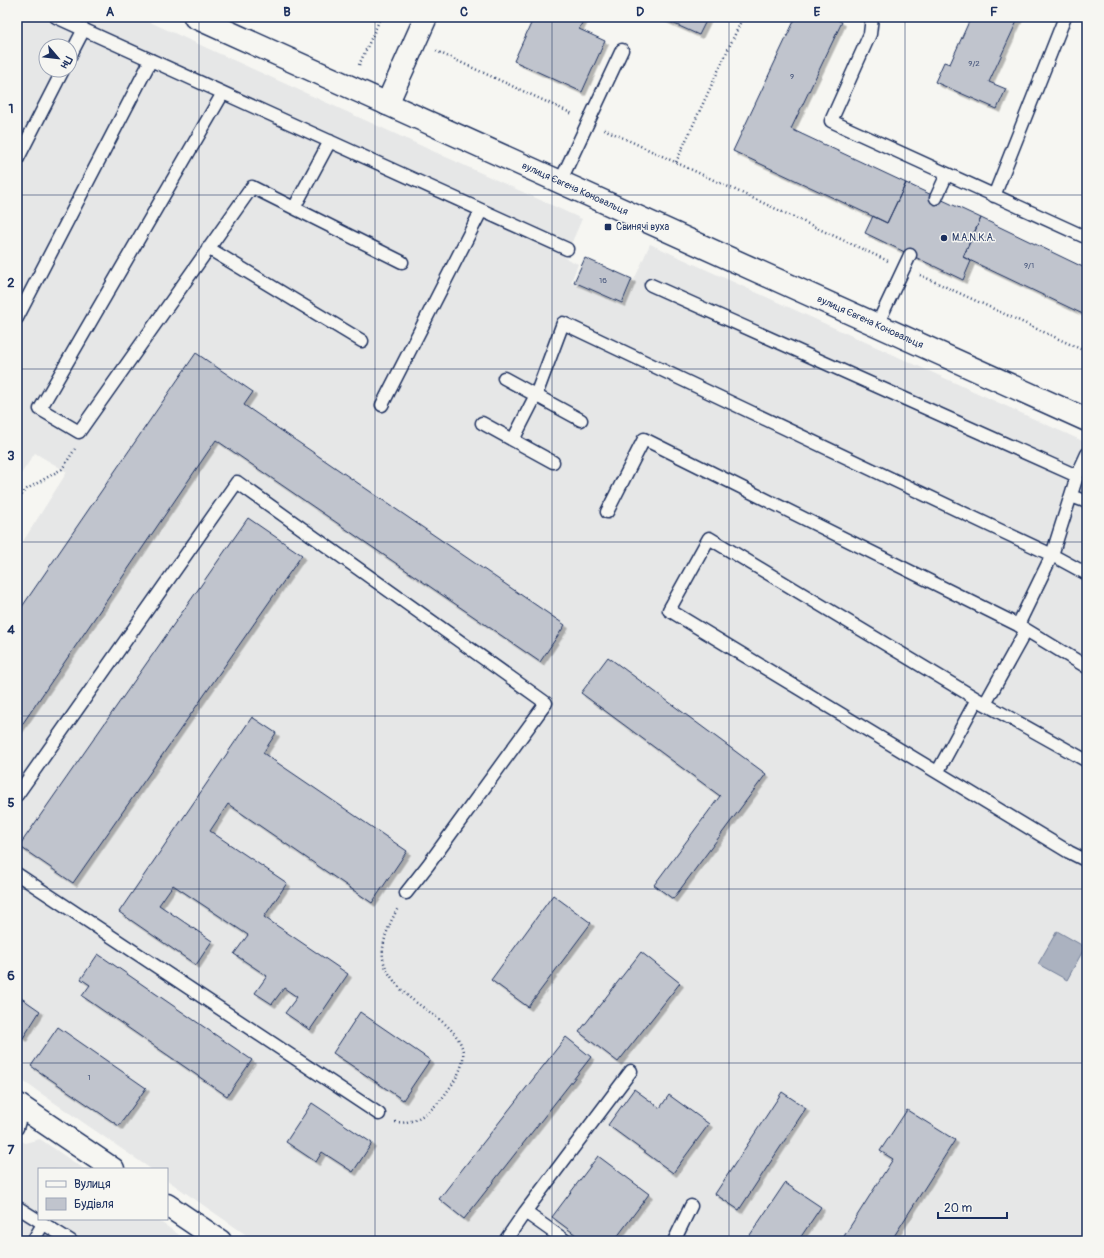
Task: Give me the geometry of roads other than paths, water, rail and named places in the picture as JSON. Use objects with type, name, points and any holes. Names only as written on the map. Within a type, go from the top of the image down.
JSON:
[{"type":"street","name":"вулиця Євгена Коновальця","points":[[195,17],[1087,420]]},
{"type":"street","points":[[387,104],[426,17]]},
{"type":"street","points":[[19,1114],[111,1168]]},
{"type":"street","points":[[168,1206],[220,1241]]},
{"type":"lane","points":[[56,17],[566,249]]},
{"type":"lane","points":[[872,17],[870,34],[831,121],[1083,236]]},
{"type":"lane","points":[[994,196],[1065,17]]},
{"type":"lane","points":[[78,41],[84,30]]},
{"type":"lane","points":[[560,182],[622,50]]},
{"type":"lane","points":[[17,318],[150,60]]},
{"type":"lane","points":[[17,160],[59,78]]},
{"type":"lane","points":[[223,93],[40,409],[79,432],[252,187],[402,262]]},
{"type":"lane","points":[[294,208],[330,141]]},
{"type":"lane","points":[[936,198],[947,174]]},
{"type":"lane","points":[[382,405],[481,210]]},
{"type":"lane","points":[[208,248],[362,341]]},
{"type":"lane","points":[[877,325],[910,255]]},
{"type":"lane","points":[[651,284],[1078,476]]},
{"type":"lane","points":[[513,440],[536,395],[563,323],[1052,555],[1087,574]]},
{"type":"lane","points":[[504,378],[581,420]]},
{"type":"lane","points":[[482,423],[553,462]]},
{"type":"lane","points":[[607,512],[644,439],[1022,628],[1087,667]]},
{"type":"lane","points":[[938,771],[981,702],[1022,628],[1052,555],[1071,496],[1087,454]]},
{"type":"lane","points":[[17,795],[237,482],[546,703],[406,893]]},
{"type":"lane","points":[[1071,496],[1087,502]]},
{"type":"lane","points":[[1087,761],[981,702],[709,538],[669,610],[938,771],[1069,852],[1087,861]]},
{"type":"lane","points":[[17,874],[379,1114]]},
{"type":"lane","points":[[506,1241],[525,1212],[631,1071]]},
{"type":"lane","points":[[674,1241],[691,1206]]},
{"type":"lane","points":[[17,1207],[71,1241]]},
{"type":"lane","points":[[525,1212],[566,1241]]},
{"type":"lane","points":[[33,1241],[43,1224]]},
{"type":"place","name":"Свинячі вуха","points":[[608,227]]},
{"type":"place","name":"M.A.N.K.A.","points":[[944,238]]}]
